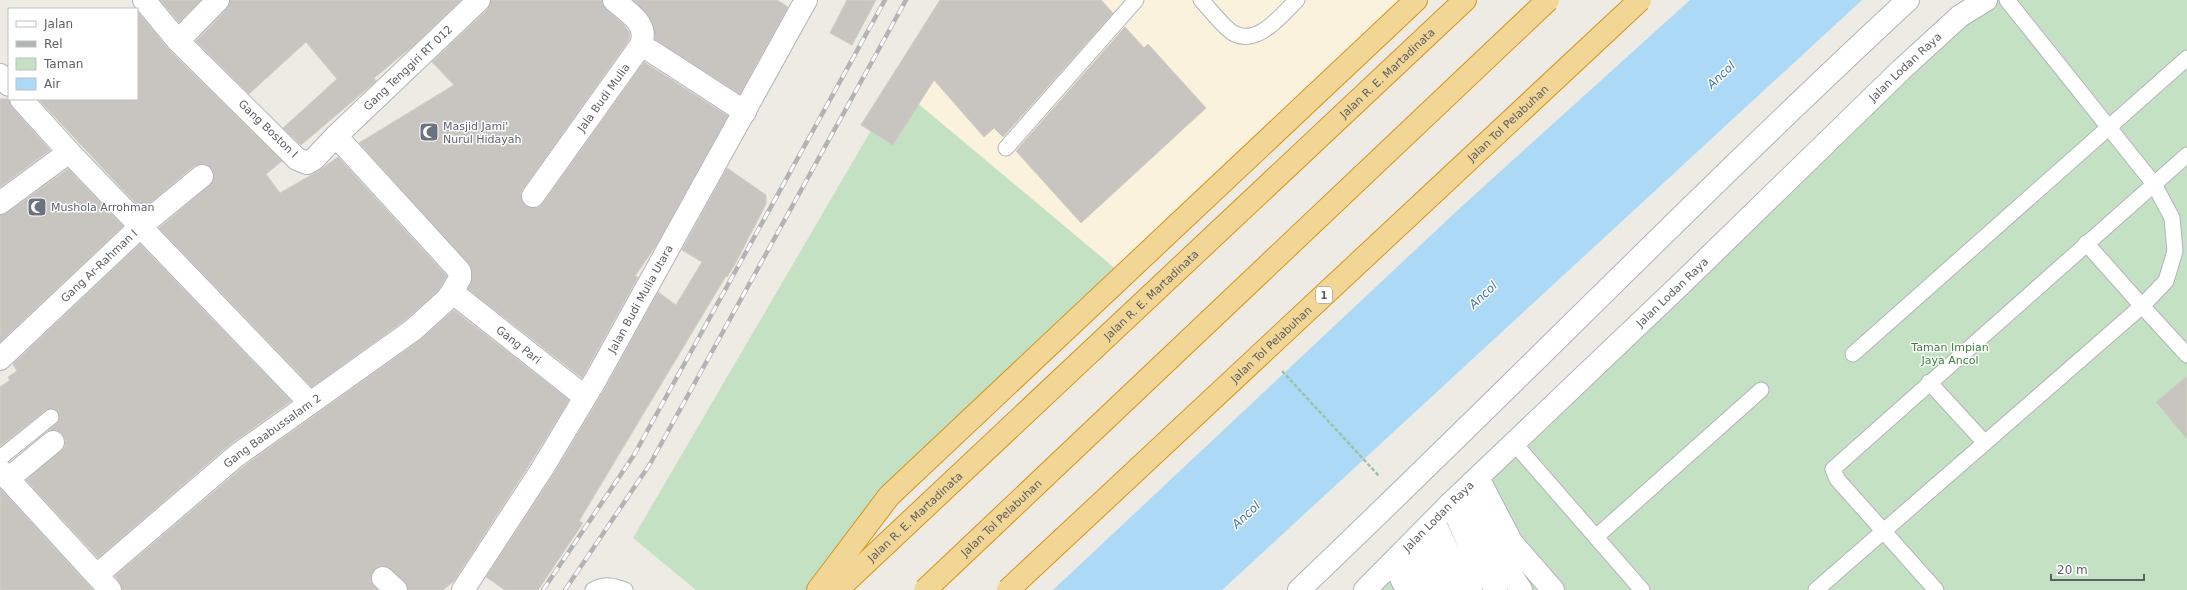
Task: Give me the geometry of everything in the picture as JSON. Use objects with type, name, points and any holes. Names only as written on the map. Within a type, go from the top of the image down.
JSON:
[{"type":"highway","points":[[818,590],[889,496],[1416,0]]},
{"type":"highway","name":"Jalan R. E. Martadinata","points":[[837,590],[1465,0]]},
{"type":"highway","points":[[920,590],[1129,395],[1535,0]]},
{"type":"highway","name":"Jalan Tol Pelabuhan","points":[[925,590],[1548,0]]},
{"type":"highway","name":"Jalan Tol Pelabuhan","points":[[1008,590],[1640,0]]},
{"type":"street","name":"Gang Boston I","points":[[144,0],[178,40],[297,159],[307,163],[314,159],[336,136]]},
{"type":"street","points":[[178,40],[218,0]]},
{"type":"street","name":"Gang Tenggiri RT 012","points":[[336,136],[479,0]]},
{"type":"street","name":"Jala Budi Mulia","points":[[533,196],[641,45],[644,36],[642,26],[614,0]]},
{"type":"street","name":"Jalan Budi Mulia Utara","points":[[463,590],[542,469],[585,397],[806,0]]},
{"type":"street","points":[[1300,590],[1502,394],[1660,235],[1808,92],[1908,0]]},
{"type":"street","name":"Jalan Lodan Raya","points":[[1374,586],[1414,541],[1464,490],[1901,70],[1960,16],[1986,0]]},
{"type":"street","points":[[650,51],[744,112]]},
{"type":"street","points":[[0,75],[8,84]]},
{"type":"street","points":[[22,100],[68,152],[310,403]]},
{"type":"street","points":[[336,136],[460,272],[460,278],[452,292]]},
{"type":"street","points":[[0,203],[68,152]]},
{"type":"street","name":"Gang Ar-Rahman I","points":[[0,359],[140,227],[202,176]]},
{"type":"street","name":"Gang Pari","points":[[452,292],[585,397]]},
{"type":"street","name":"Gang Baabussalam 2","points":[[103,585],[236,456],[413,330],[446,300],[452,292]]},
{"type":"street","points":[[53,442],[4,474],[103,585]]},
{"type":"street","points":[[1464,490],[1469,545],[1496,590]]},
{"type":"street","points":[[1464,490],[1482,530],[1521,590]]},
{"type":"street","points":[[1464,490],[1553,590]]},
{"type":"street","points":[[1406,590],[1414,541]]},
{"type":"street","points":[[1414,541],[1427,590]]},
{"type":"street","points":[[1414,541],[1451,590]]},
{"type":"street","points":[[1414,541],[1448,552],[1471,590]]},
{"type":"lane","points":[[1006,148],[1136,0]]},
{"type":"lane","points":[[1201,0],[1233,33],[1245,37],[1261,33],[1297,0]]},
{"type":"lane","points":[[1816,590],[2142,306],[2166,281],[2175,251],[2172,218],[2154,184],[2007,0]]},
{"type":"lane","points":[[1853,354],[2187,58]]},
{"type":"lane","points":[[1936,590],[1837,479],[1832,469],[2187,155]]},
{"type":"lane","points":[[2086,243],[2187,355]]},
{"type":"lane","points":[[1929,382],[1985,443]]},
{"type":"lane","points":[[1596,537],[1761,390]]},
{"type":"lane","points":[[0,458],[52,417]]},
{"type":"lane","points":[[1514,443],[1642,590]]},
{"type":"lane","points":[[592,590],[598,587],[613,585],[625,590]]},
{"type":"path","points":[[1281,370],[1368,464]]},
{"type":"shaded area","points":[[947,0],[1416,0],[1124,276],[897,86]]},
{"type":"green space","name":"Taman Impian Jaya Ancol","points":[[1986,0],[2187,0],[2187,590],[1365,590]]},
{"type":"green space","points":[[897,86],[1124,276],[937,452],[818,590],[696,590],[633,538]]},
{"type":"water","name":"Ancol","points":[[1690,0],[1862,0],[1222,590],[1053,590],[1460,208]]},
{"type":"building","points":[[160,0],[201,0],[179,22]]},
{"type":"building","points":[[230,0],[461,0],[414,45],[374,78],[376,81],[301,145],[283,128],[337,79],[306,42],[249,94],[196,41],[227,9]]},
{"type":"building","points":[[491,0],[602,0],[606,9],[623,24],[630,33],[629,40],[523,189],[521,194],[522,201],[526,206],[538,208],[543,203],[644,62],[728,116],[657,244],[635,276],[638,277],[582,378],[468,289],[472,278],[469,264],[359,143],[454,85],[432,62],[488,9]]},
{"type":"building","points":[[633,0],[777,0],[788,7],[740,94],[655,40],[651,20]]},
{"type":"building","points":[[847,0],[876,0],[852,45],[830,33]]},
{"type":"building","points":[[940,0],[1101,0],[1113,13],[1003,137],[994,128],[984,137],[934,80],[893,145],[861,125]]},
{"type":"building","points":[[138,12],[169,50],[282,161],[266,174],[280,193],[320,170],[338,157],[447,276],[437,292],[405,320],[312,387],[159,228],[210,185],[214,174],[211,168],[206,164],[194,166],[142,210],[39,100],[138,100]]},
{"type":"building","points":[[1125,27],[1144,48],[1148,44],[1206,108],[1081,223],[1016,151]]},
{"type":"building","points":[[0,99],[8,99],[12,107],[50,150],[0,187]]},
{"type":"building","points":[[727,168],[766,195],[766,204],[734,266],[727,277],[726,276],[579,521],[583,523],[538,590],[505,590],[486,577],[553,475],[607,385],[658,292],[676,305],[702,262],[682,250]]},
{"type":"building","points":[[68,169],[123,226],[0,342],[0,215],[7,213]]},
{"type":"building","points":[[140,244],[291,401],[228,446],[98,558],[26,480],[65,447],[65,440],[62,434],[57,430],[48,431],[59,421],[58,412],[54,409],[46,410],[0,446],[0,387],[10,380],[8,377],[17,371],[13,364]]},
{"type":"building","points":[[454,310],[569,400],[454,581],[443,590],[408,590],[404,581],[385,566],[379,566],[371,575],[371,582],[378,590],[122,590],[115,576],[244,466],[420,340]]},
{"type":"building","points":[[2187,376],[2187,439],[2156,402]]},
{"type":"building","points":[[0,488],[93,590],[0,590]]},
{"type":"railway","points":[[543,590],[634,455],[885,0]]},
{"type":"railway","points":[[565,590],[650,464],[906,0]]},
{"type":"place","name":"Masjid Jami' Nurul Hidayah","points":[[429,132]]},
{"type":"place","name":"Mushola Arrohman","points":[[37,207]]}]
